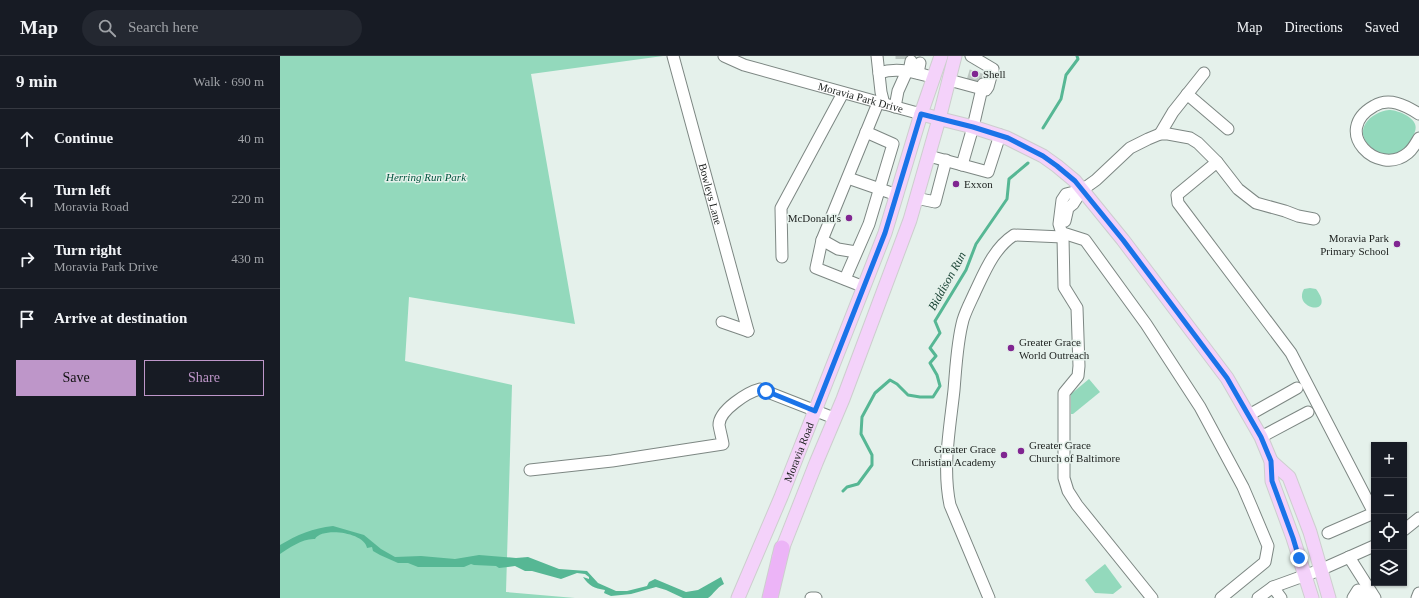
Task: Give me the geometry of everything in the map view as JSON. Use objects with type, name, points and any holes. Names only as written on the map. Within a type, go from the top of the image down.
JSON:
[{"type":"highway","points":[[770,598],[782,548]]},
{"type":"main road","name":"Moravia Road","points":[[738,598],[781,497],[885,233],[921,114],[941,56]]},
{"type":"main road","name":"Moravia Road","points":[[763,598],[882,298],[910,220],[939,119],[955,56]]},
{"type":"main road","name":"Moravia Park Drive","points":[[921,114],[1000,135],[1043,156],[1069,176],[1123,240],[1227,378],[1261,437],[1271,461],[1272,481],[1293,538],[1312,598]]},
{"type":"main road","name":"Moravia Park Drive","points":[[1271,461],[1289,477],[1310,532],[1329,598]]},
{"type":"street","name":"Bowleys Lane","points":[[673,56],[748,331],[722,322]]},
{"type":"street","name":"Moravia Park Drive","points":[[724,56],[744,65],[921,114]]},
{"type":"street","points":[[864,287],[816,268],[822,240],[866,132],[881,103],[877,56]]},
{"type":"street","points":[[879,73],[886,70],[909,67],[934,78]]},
{"type":"street","points":[[896,107],[898,90],[909,67]]},
{"type":"street","points":[[1160,134],[1173,112],[1204,73]]},
{"type":"street","points":[[949,80],[978,74],[973,127],[962,165]]},
{"type":"street","points":[[782,257],[781,208],[843,93]]},
{"type":"street","points":[[1187,94],[1228,129]]},
{"type":"street","points":[[1419,114],[1396,103],[1388,101],[1381,102],[1370,108],[1358,121],[1356,136],[1359,144],[1366,152],[1372,156],[1386,160],[1398,158],[1407,154],[1419,138]]},
{"type":"street","points":[[845,280],[869,224],[893,144],[866,132]]},
{"type":"street","points":[[1152,598],[1077,505],[1068,491],[1064,478],[1064,393],[1078,376],[1079,366],[1077,308],[1064,287],[1063,235],[1059,224],[1062,200],[1066,194],[1082,190],[1096,180],[1130,148],[1160,134],[1178,135],[1194,140],[1206,150],[1238,189],[1256,203],[1285,210],[1298,216],[1314,219]]},
{"type":"street","points":[[928,156],[988,172],[1000,135]]},
{"type":"street","points":[[916,198],[935,202],[946,160]]},
{"type":"street","points":[[1217,162],[1178,195],[1178,203],[1291,353],[1371,507]]},
{"type":"street","points":[[848,178],[896,195]]},
{"type":"street","points":[[989,598],[950,505],[947,490],[946,464],[959,338],[965,313],[992,258],[1008,239],[1014,235],[1063,235],[1085,240],[1146,324],[1200,407],[1243,487],[1268,546],[1265,562],[1221,598]]},
{"type":"street","points":[[822,240],[838,249],[856,252]]},
{"type":"street","points":[[1249,415],[1298,388]]},
{"type":"street","points":[[530,470],[612,461],[723,444],[719,425],[720,419],[748,393],[760,389],[834,418]]},
{"type":"street","points":[[1261,437],[1308,412]]},
{"type":"street","points":[[1328,533],[1372,514]]},
{"type":"street","points":[[1407,528],[1419,518]]},
{"type":"street","points":[[1258,598],[1274,587],[1320,570],[1371,547]]},
{"type":"street","points":[[1349,557],[1364,581],[1362,596]]},
{"type":"street","points":[[1362,596],[1364,581]]},
{"type":"street","points":[[1274,587],[1281,598]]},
{"type":"street","points":[[1417,598],[1419,593]]},
{"type":"green space","name":"Herring Run Park","points":[[280,56],[663,56],[531,74],[575,324],[409,297],[405,361],[512,385],[506,592],[575,598],[280,598]]},
{"type":"green space","points":[[1389,110],[1400,112],[1411,118],[1416,128],[1408,145],[1399,152],[1388,155],[1382,154],[1371,147],[1363,135],[1363,129],[1370,118],[1376,114]]},
{"type":"green space","points":[[1304,289],[1316,289],[1321,298],[1321,304],[1318,307],[1308,306],[1304,302],[1302,296]]},
{"type":"green space","points":[[1089,379],[1100,392],[1073,414],[1071,414],[1071,394]]},
{"type":"green space","points":[[1105,564],[1122,587],[1113,594],[1095,593],[1085,580]]},
{"type":"shaded area","points":[[333,526],[364,535],[381,549],[395,557],[421,556],[455,559],[479,555],[516,558],[528,557],[559,569],[587,571],[598,583],[616,591],[627,591],[647,586],[649,582],[655,579],[686,592],[698,590],[721,577],[724,584],[708,598],[683,598],[656,587],[631,594],[611,596],[604,593],[605,590],[587,583],[583,577],[589,579],[589,577],[585,574],[577,573],[561,579],[532,571],[525,571],[515,566],[499,568],[496,566],[471,564],[464,567],[418,567],[408,563],[398,563],[373,551],[372,547],[367,548],[359,538],[334,532],[319,535],[315,539],[301,542],[280,554],[280,545],[286,541],[312,530]]},
{"type":"waterway","name":"Biddison Run","points":[[1043,128],[1061,99],[1066,75],[1078,59],[1077,56]]},
{"type":"waterway","name":"Biddison Run","points":[[843,491],[847,487],[858,484],[872,465],[872,455],[861,434],[862,417],[875,393],[890,380],[897,384],[908,395],[920,397],[933,397],[940,386],[937,375],[930,363],[936,356],[930,348],[940,333],[935,321],[966,270],[976,244],[1007,199],[1009,179],[1028,163]]},
{"type":"tunnel","points":[[972,81],[975,71]]},
{"type":"tunnel","points":[[983,84],[985,74]]},
{"type":"place","name":"Shell","points":[[975,74]]},
{"type":"place","name":"Exxon","points":[[956,184]]},
{"type":"place","name":"McDonald's","points":[[849,218]]},
{"type":"place","name":"Moravia Park Primary School","points":[[1397,244]]},
{"type":"place","name":"Greater Grace World Outreach","points":[[1011,348]]},
{"type":"place","name":"Greater Grace Church of Baltimore","points":[[1021,451]]},
{"type":"place","name":"Greater Grace Christian Academy","points":[[1004,455]]},
{"type":"route","points":[[766,391],[815,411],[885,233],[921,114],[973,127],[1008,138],[1043,156],[1057,166],[1075,181],[1123,240],[1227,378],[1261,437],[1271,461],[1272,481],[1299,558]]}]
